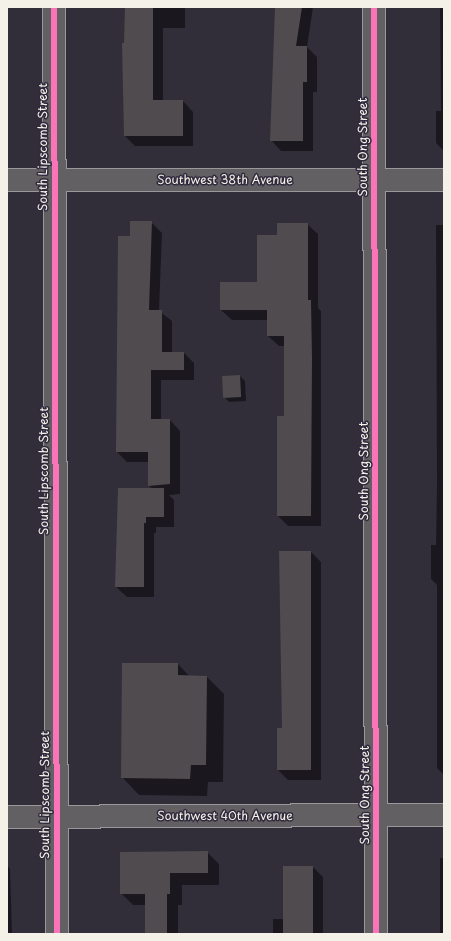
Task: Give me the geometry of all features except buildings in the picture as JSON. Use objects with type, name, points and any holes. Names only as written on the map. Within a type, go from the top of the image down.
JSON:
[{"type":"street","name":"South Lipscomb Street","points":[[54,7],[57,934]]},
{"type":"street","name":"South Ong Street","points":[[374,7],[376,934]]},
{"type":"street","name":"Southwest 38th Avenue","points":[[7,180],[444,180]]},
{"type":"street","name":"Southwest 40th Avenue","points":[[7,816],[444,816]]},
{"type":"cycle path","points":[[54,7],[57,934]]},
{"type":"cycle path","points":[[374,7],[376,934]]}]
